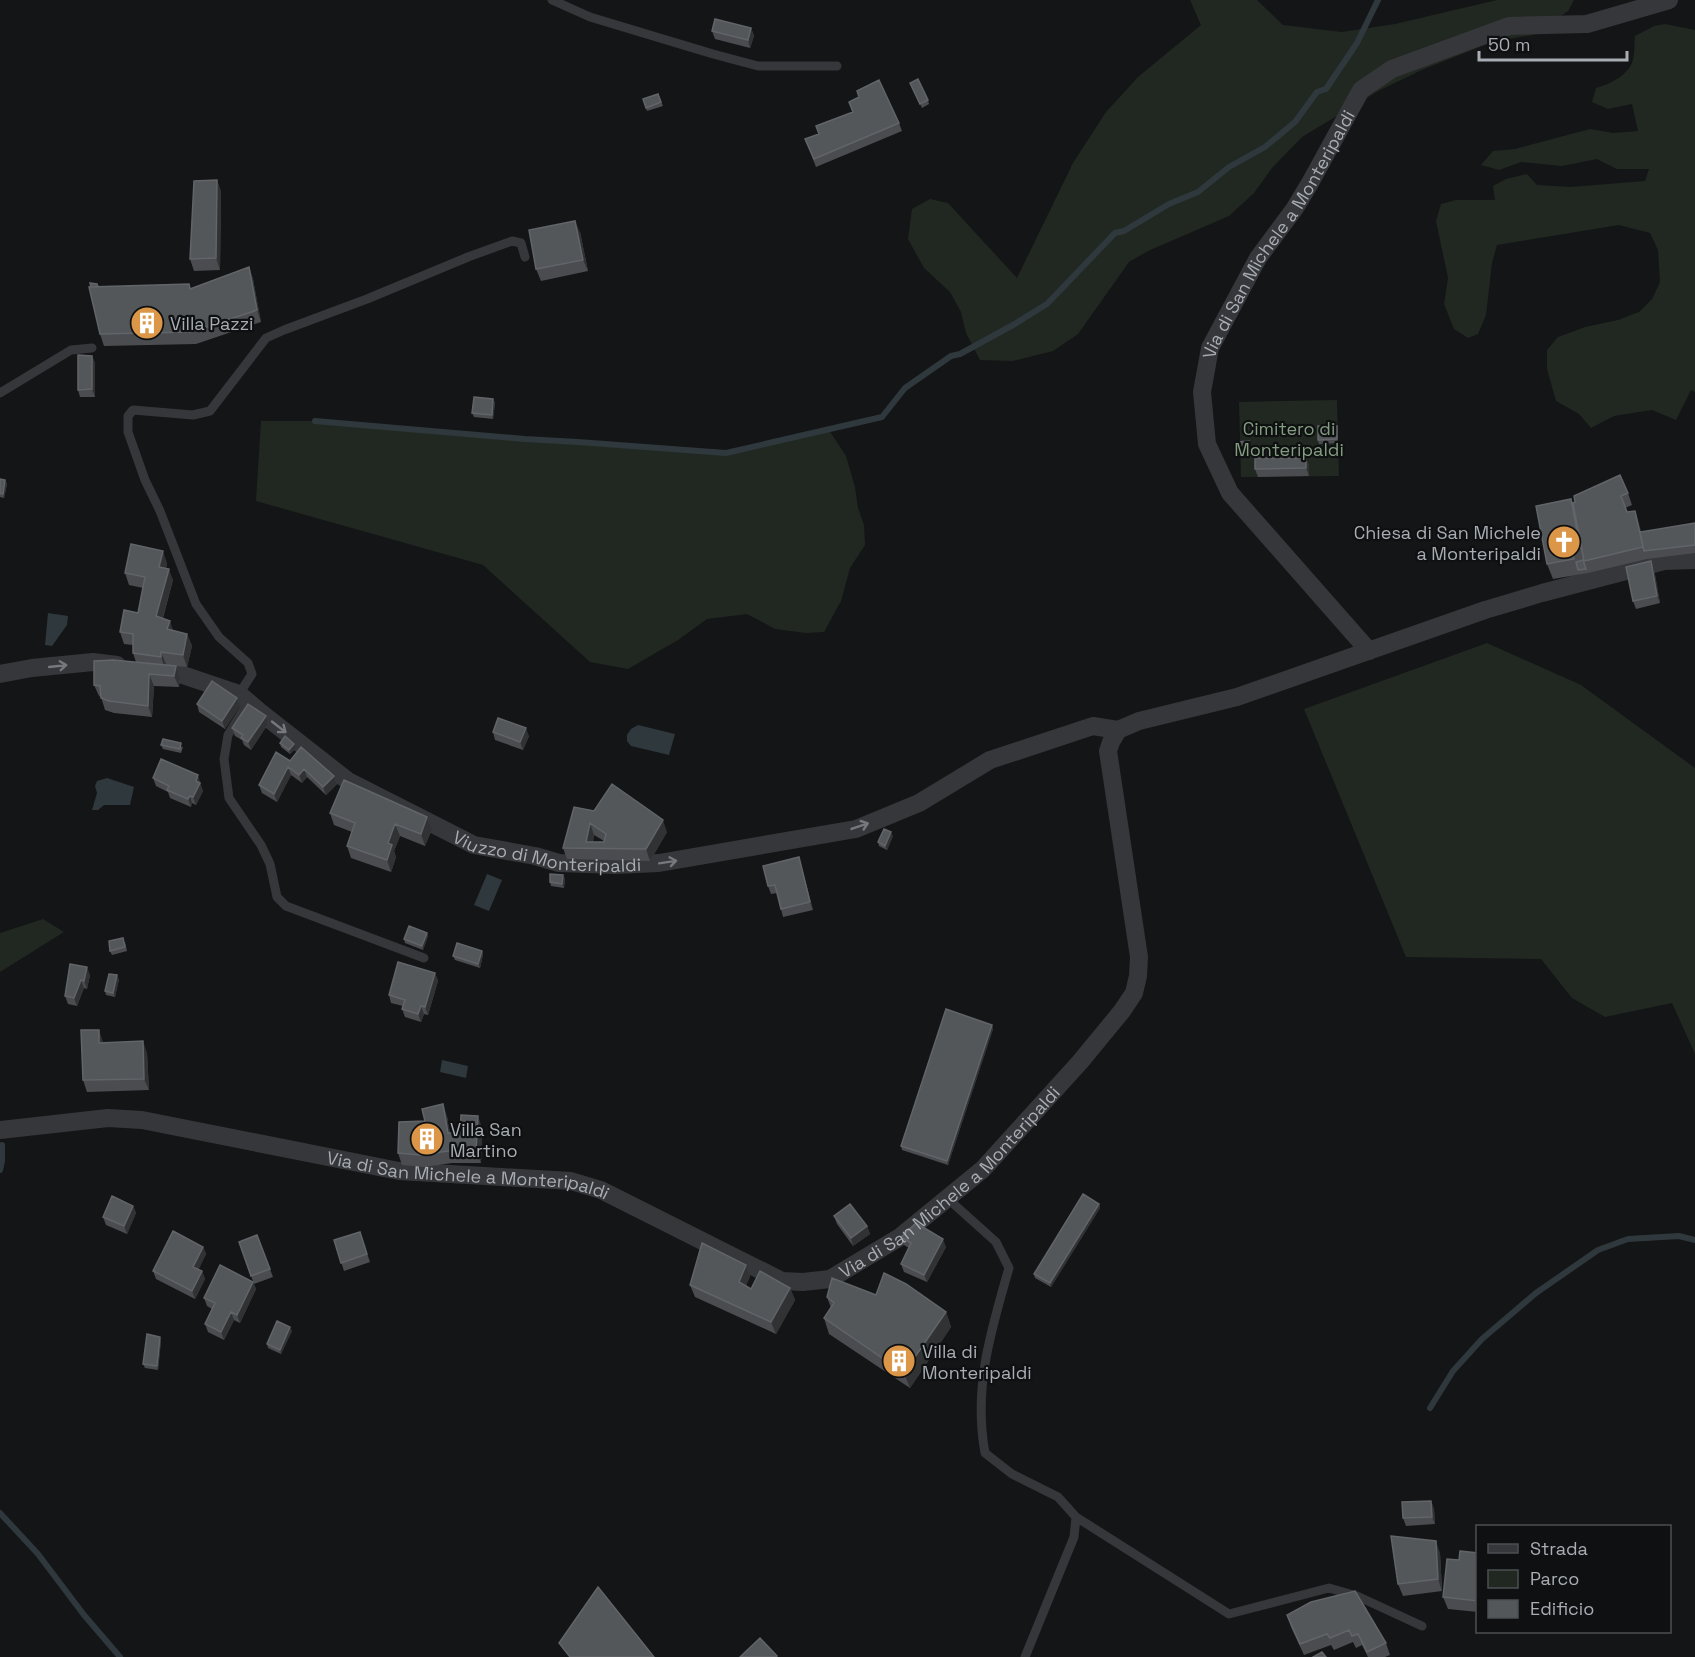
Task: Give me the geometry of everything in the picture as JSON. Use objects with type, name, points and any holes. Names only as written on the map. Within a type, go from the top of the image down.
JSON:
[{"type":"street","name":"Via di San Michele a Monteripaldi","points":[[1369,651],[1230,493],[1207,444],[1202,392],[1210,348],[1258,258],[1295,208],[1361,90],[1392,69],[1509,26],[1587,24],[1669,0]]},
{"type":"street","points":[[1118,730],[1139,721],[1237,698],[1485,610],[1542,593],[1664,561],[1695,560]]},
{"type":"street","name":"Viuzzo di Monteripaldi","points":[[0,674],[32,668],[93,662],[177,673],[244,698],[348,781],[435,826],[474,845],[535,856],[559,863],[614,865],[659,863],[856,829],[919,803],[990,760],[1093,726],[1118,730]]},
{"type":"street","name":"Via di San Michele a Monteripaldi","points":[[0,1130],[108,1118],[142,1120],[399,1171],[571,1181],[601,1190],[782,1281],[803,1282],[830,1279],[900,1237],[983,1169],[1080,1062],[1134,993],[1139,957],[1108,751],[1118,730]]},
{"type":"lane","points":[[552,0],[590,16],[758,66],[837,66]]},
{"type":"lane","points":[[424,958],[286,906],[277,897],[270,864],[261,845],[229,798],[224,759],[228,735],[252,674],[248,663],[219,637],[196,604],[131,441],[128,432],[128,416],[133,410],[193,415],[210,411],[266,338],[367,299],[468,256],[512,241],[520,243],[525,257]]},
{"type":"lane","points":[[0,393],[71,350],[92,348]]},
{"type":"lane","points":[[947,1198],[996,1242],[1009,1268],[993,1326],[981,1389],[981,1429],[985,1453],[1012,1474],[1058,1497],[1076,1517],[1229,1614],[1329,1588],[1357,1596],[1422,1626]]},
{"type":"lane","points":[[1025,1657],[1074,1537],[1076,1517]]},
{"type":"green space","points":[[1190,0],[1257,0],[1283,25],[1342,32],[1395,24],[1497,0],[1574,0],[1568,11],[1533,35],[1495,41],[1424,69],[1380,90],[1302,137],[1272,168],[1254,193],[1229,216],[1148,251],[1129,262],[1078,334],[1053,351],[1013,361],[980,360],[966,333],[961,312],[950,292],[924,268],[908,239],[912,209],[930,199],[948,203],[1017,278],[1073,163],[1106,112],[1138,77],[1201,25]]},
{"type":"green space","points":[[1665,24],[1695,30],[1695,392],[1691,390],[1676,420],[1652,410],[1614,416],[1591,428],[1579,414],[1556,401],[1547,369],[1547,350],[1558,337],[1639,312],[1652,299],[1660,282],[1658,250],[1650,233],[1619,225],[1497,245],[1492,263],[1486,315],[1478,334],[1468,338],[1454,329],[1444,304],[1448,278],[1436,221],[1441,204],[1456,200],[1495,200],[1493,186],[1506,179],[1527,174],[1537,185],[1570,187],[1645,181],[1649,169],[1617,169],[1597,159],[1562,166],[1521,162],[1499,170],[1481,165],[1493,151],[1515,149],[1590,129],[1613,133],[1638,131],[1632,104],[1608,109],[1592,102],[1596,88],[1618,78],[1631,66],[1635,36],[1654,26]]},
{"type":"green space","name":"Cimitero di Monteripaldi","points":[[1337,400],[1339,476],[1241,477],[1239,402]]},
{"type":"green space","points":[[261,421],[315,421],[726,453],[829,430],[846,456],[864,525],[865,545],[850,568],[841,601],[824,632],[806,633],[775,629],[747,614],[707,619],[678,640],[628,669],[590,662],[483,565],[256,501]]},
{"type":"green space","points":[[1487,643],[1581,685],[1695,768],[1695,1054],[1672,1003],[1605,1017],[1572,998],[1541,959],[1406,957],[1304,709]]},
{"type":"green space","points":[[43,919],[64,932],[0,972],[0,933]]},
{"type":"shaded area","points":[[48,613],[68,616],[67,625],[52,646],[45,645]]},
{"type":"shaded area","points":[[638,725],[675,734],[669,755],[631,746],[627,741],[627,735]]},
{"type":"shaded area","points":[[107,778],[134,787],[130,805],[104,805],[98,810],[92,810],[97,793],[95,786],[97,781]]},
{"type":"shaded area","points":[[487,874],[502,880],[489,911],[474,905]]},
{"type":"shaded area","points":[[442,1060],[468,1066],[466,1078],[440,1072]]},
{"type":"building","points":[[715,19],[751,28],[748,40],[712,31]]},
{"type":"building","points":[[918,79],[928,100],[920,104],[910,83]]},
{"type":"building","points":[[879,80],[899,123],[814,159],[805,139],[819,134],[816,126],[853,112],[849,102],[859,97],[857,91]]},
{"type":"building","points":[[658,94],[661,102],[646,108],[643,99]]},
{"type":"building","points":[[217,180],[216,258],[190,259],[194,181]]},
{"type":"building","points":[[575,221],[583,260],[536,269],[529,230]]},
{"type":"building","points":[[249,267],[257,310],[192,332],[100,334],[89,287],[189,284],[190,289]]},
{"type":"building","points":[[90,283],[97,284],[98,287],[91,287]]},
{"type":"building","points":[[78,355],[92,356],[92,389],[78,390]]},
{"type":"building","points":[[474,397],[493,399],[492,415],[472,413]]},
{"type":"building","points":[[1318,426],[1337,426],[1337,439],[1318,440]]},
{"type":"building","points":[[1249,441],[1249,453],[1239,453],[1238,442]]},
{"type":"building","points":[[1255,458],[1306,458],[1306,468],[1255,469]]},
{"type":"building","points":[[1620,475],[1628,493],[1621,496],[1627,512],[1635,511],[1643,547],[1584,561],[1573,503],[1575,502],[1574,496]]},
{"type":"building","points":[[0,479],[5,480],[3,494],[0,493]]},
{"type":"building","name":"Chiesa di San Michele a Monteripaldi","points":[[1571,499],[1580,548],[1572,550],[1574,559],[1547,564],[1536,506]]},
{"type":"building","points":[[1695,523],[1695,545],[1644,551],[1640,532]]},
{"type":"building","points":[[131,544],[163,551],[159,567],[169,569],[156,616],[170,621],[167,629],[187,634],[183,655],[161,652],[161,657],[133,653],[133,634],[120,632],[124,610],[138,613],[145,577],[125,573]]},
{"type":"building","points":[[1583,560],[1586,569],[1578,570],[1576,562]]},
{"type":"building","points":[[1651,561],[1657,596],[1633,601],[1626,567]]},
{"type":"building","points":[[113,660],[176,666],[174,676],[149,674],[148,706],[101,698],[100,686],[94,685],[94,661]]},
{"type":"building","points":[[212,681],[237,698],[222,721],[197,704]]},
{"type":"building","points":[[248,704],[266,716],[248,742],[241,738],[243,735],[232,728]]},
{"type":"building","points":[[498,718],[526,728],[520,742],[493,732]]},
{"type":"building","points":[[285,736],[294,744],[289,750],[280,743]]},
{"type":"building","points":[[163,739],[181,743],[180,749],[161,745]]},
{"type":"building","points":[[301,747],[334,776],[323,787],[304,769],[299,775],[288,767],[274,794],[259,785],[276,752],[290,761]]},
{"type":"building","points":[[161,759],[198,775],[196,781],[200,783],[193,797],[190,796],[188,799],[167,790],[169,786],[153,778]]},
{"type":"building","points":[[344,780],[427,817],[421,834],[395,824],[388,843],[392,845],[387,860],[347,846],[355,823],[330,813]]},
{"type":"building","points":[[612,784],[663,820],[646,849],[563,848],[574,807],[594,811]],"holes":[[[590,823],[606,834],[604,842],[586,842]]]},
{"type":"building","points":[[884,829],[891,832],[885,846],[878,842]]},
{"type":"building","points":[[799,857],[810,902],[781,909],[775,885],[768,886],[763,866]]},
{"type":"building","points":[[550,874],[563,875],[562,884],[550,882]]},
{"type":"building","points":[[409,926],[427,933],[422,946],[404,939]]},
{"type":"building","points":[[123,938],[125,947],[110,951],[109,941]]},
{"type":"building","points":[[457,943],[482,951],[478,964],[453,956]]},
{"type":"building","points":[[398,962],[435,973],[425,1007],[421,1006],[418,1014],[402,1009],[405,1000],[389,995]]},
{"type":"building","points":[[70,964],[87,967],[84,981],[81,980],[74,998],[65,996]]},
{"type":"building","points":[[109,974],[117,975],[113,993],[105,991]]},
{"type":"building","points":[[946,1009],[992,1025],[947,1161],[901,1146]]},
{"type":"building","points":[[81,1030],[99,1030],[99,1043],[143,1041],[144,1079],[83,1080]]},
{"type":"building","points":[[443,1104],[448,1133],[460,1132],[461,1115],[478,1116],[476,1151],[448,1151],[420,1155],[398,1153],[399,1122],[425,1121],[422,1109]]},
{"type":"building","points":[[1083,1194],[1099,1204],[1050,1283],[1034,1274]]},
{"type":"building","points":[[112,1196],[133,1206],[124,1226],[103,1217]]},
{"type":"building","points":[[850,1204],[867,1226],[851,1238],[834,1216]]},
{"type":"building","points":[[916,1223],[943,1239],[924,1275],[901,1264],[911,1243],[901,1237]]},
{"type":"building","points":[[173,1231],[203,1247],[193,1267],[202,1271],[192,1291],[153,1271]]},
{"type":"building","points":[[360,1232],[367,1254],[341,1263],[334,1240]]},
{"type":"building","points":[[257,1235],[270,1269],[251,1276],[239,1242]]},
{"type":"building","points":[[702,1243],[746,1265],[739,1282],[751,1289],[760,1271],[790,1288],[771,1322],[690,1285]]},
{"type":"building","points":[[220,1265],[253,1282],[237,1315],[231,1312],[221,1332],[205,1324],[215,1303],[204,1298]]},
{"type":"building","name":"Villa di Monteripaldi","points":[[884,1273],[906,1284],[946,1312],[904,1373],[824,1318],[834,1303],[827,1297],[832,1278],[876,1295]]},
{"type":"building","points":[[277,1321],[290,1327],[280,1350],[267,1344]]},
{"type":"building","points":[[147,1334],[160,1337],[157,1366],[143,1364]]},
{"type":"building","points":[[1431,1501],[1432,1517],[1403,1518],[1402,1502]]},
{"type":"building","points":[[1391,1536],[1436,1541],[1438,1579],[1398,1584]]},
{"type":"building","points":[[1460,1551],[1476,1553],[1476,1601],[1443,1597],[1447,1559],[1459,1560]]},
{"type":"building","points":[[598,1587],[654,1657],[570,1657],[559,1643]]},
{"type":"building","points":[[1355,1591],[1386,1643],[1367,1652],[1358,1634],[1352,1636],[1349,1630],[1330,1638],[1327,1634],[1300,1644],[1287,1615],[1311,1602]]},
{"type":"building","points":[[760,1638],[776,1657],[740,1657]]},
{"type":"building","points":[[1322,1652],[1326,1657],[1313,1657]]},
{"type":"waterway","points":[[315,421],[726,453],[882,417],[905,388],[951,356],[960,354],[1047,304],[1115,233],[1124,231],[1169,204],[1198,192],[1229,167],[1265,147],[1295,122],[1317,92],[1326,89],[1357,43],[1378,0]]},
{"type":"waterway","points":[[0,1170],[2,1145]]},
{"type":"waterway","points":[[1430,1408],[1453,1371],[1482,1339],[1536,1293],[1598,1250],[1628,1239],[1679,1236],[1695,1240]]},
{"type":"waterway","points":[[0,1513],[38,1554],[84,1615],[120,1657]]},
{"type":"place","name":"Villa Pazzi","points":[[147,323]]},
{"type":"place","name":"Chiesa di San Michele a Monteripaldi","points":[[1564,542]]},
{"type":"place","name":"Villa San Martino","points":[[427,1139]]},
{"type":"place","name":"Villa di Monteripaldi","points":[[899,1361]]}]
